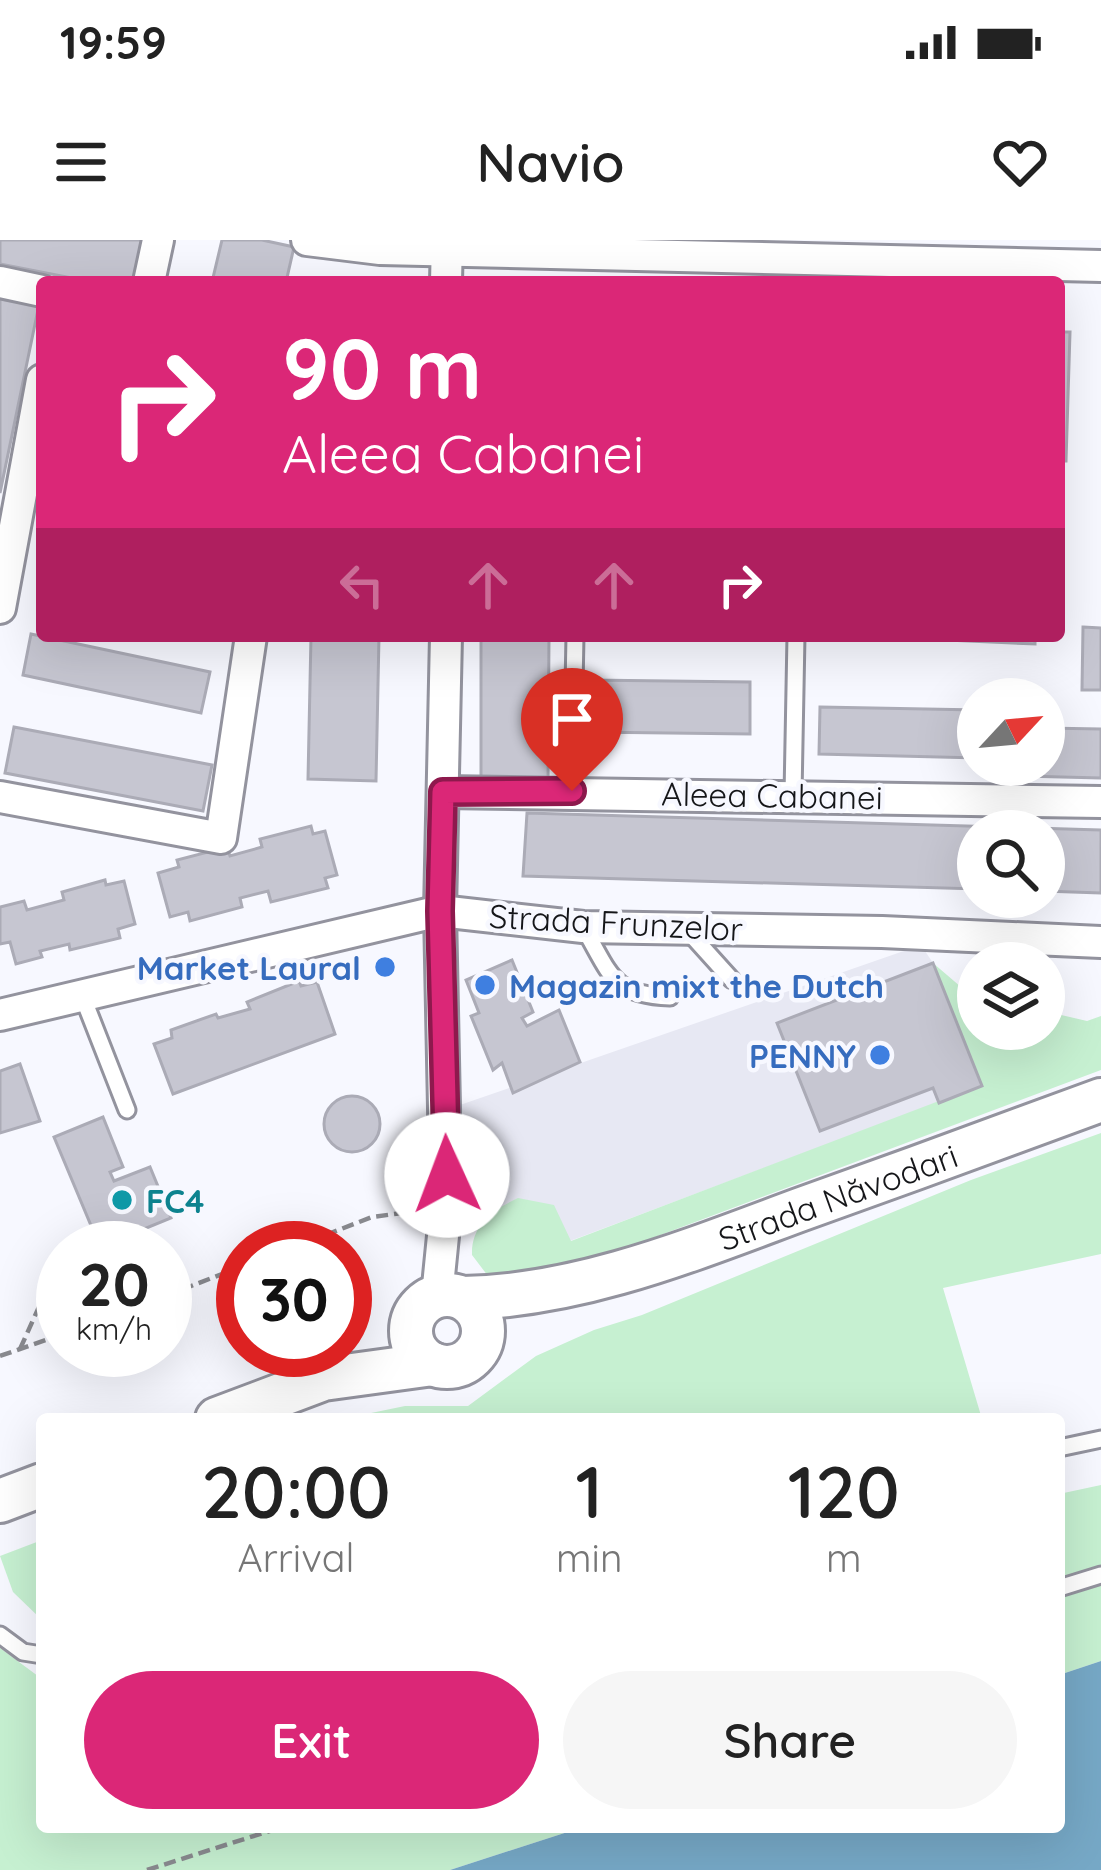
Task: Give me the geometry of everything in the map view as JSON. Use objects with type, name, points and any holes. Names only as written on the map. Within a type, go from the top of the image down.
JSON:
[{"type":"main road","name":"Strada Năvodari","points":[[574,1285],[716,1240],[1101,1100]]},
{"type":"main road","points":[[323,1379],[439,1301],[574,1285]]},
{"type":"main road","points":[[233,1413],[323,1379],[465,1363],[480,1347],[574,1285]]},
{"type":"main road","points":[[439,1301],[480,1314],[480,1347]]},
{"type":"main road","points":[[433,1364],[416,1348],[411,1334],[439,1301]]},
{"type":"main road","points":[[0,1501],[36,1487]]},
{"type":"street","points":[[150,276],[158,240]]},
{"type":"street","points":[[307,240],[380,249],[577,246],[810,260],[986,252],[1101,266]]},
{"type":"street","points":[[446,276],[447,245]]},
{"type":"street","points":[[0,282],[36,290]]},
{"type":"street","points":[[0,608],[36,413]]},
{"type":"street","points":[[0,797],[220,838],[250,642]]},
{"type":"street","points":[[439,1301],[446,1206],[440,911],[446,642]]},
{"type":"street","name":"Aleea Cabanei","points":[[443,792],[1101,802]]},
{"type":"street","name":"Strada Frunzelor","points":[[0,1015],[440,911],[583,927],[1101,942]]},
{"type":"lane","points":[[572,791],[575,642]]},
{"type":"lane","points":[[793,795],[796,642]]},
{"type":"lane","points":[[583,927],[614,979],[636,996],[670,997]]},
{"type":"lane","points":[[686,929],[732,980]]},
{"type":"lane","points":[[82,994],[127,1110]]},
{"type":"lane","points":[[1065,1447],[1101,1438]]},
{"type":"lane","points":[[1065,1586],[1101,1575]]},
{"type":"lane","points":[[0,1635],[23,1652],[36,1654]]},
{"type":"path","points":[[362,1221],[446,1206]]},
{"type":"path","points":[[20,1349],[36,1314]]},
{"type":"path","points":[[0,1356],[36,1343]]},
{"type":"path","points":[[147,1870],[263,1833]]},
{"type":"shaded area","points":[[921,945],[957,1023],[957,1050],[968,1050],[982,1086],[514,1262],[460,1105]]},
{"type":"green space","points":[[933,963],[957,984],[957,1024]]},
{"type":"green space","points":[[1065,1016],[1087,1021],[1101,1016],[1101,1070],[543,1279],[488,1276],[472,1255],[475,1235],[485,1220],[518,1198],[554,1205],[571,1241],[981,1085],[967,1050],[1065,1050]]},
{"type":"green space","points":[[1101,1133],[1101,1254],[943,1288],[980,1413],[371,1413],[405,1406],[468,1406],[536,1356],[971,1180]]},
{"type":"green space","points":[[1101,1485],[1101,1661],[1065,1673],[1065,1493]]},
{"type":"green space","points":[[36,1542],[36,1614],[13,1592],[0,1556]]},
{"type":"green space","points":[[0,1648],[36,1675],[36,1833],[564,1833],[450,1870],[0,1870]]},
{"type":"water","points":[[1101,1661],[1101,1870],[450,1870],[564,1833],[1065,1833],[1065,1673]]},
{"type":"building","points":[[0,240],[146,240],[139,276],[61,276],[0,264]]},
{"type":"building","points":[[222,240],[262,240],[294,247],[287,276],[213,276]]},
{"type":"building","points":[[0,292],[36,299],[36,319],[0,493]]},
{"type":"building","points":[[1065,332],[1070,332],[1066,461]]},
{"type":"building","points":[[1083,627],[1101,628],[1101,690],[1082,690]]},
{"type":"building","points":[[31,634],[36,635],[36,642],[69,642],[210,672],[201,713],[23,675]]},
{"type":"building","points":[[311,642],[379,642],[376,781],[308,779]]},
{"type":"building","points":[[481,642],[549,642],[548,782],[481,781]]},
{"type":"building","points":[[588,680],[750,682],[750,734],[587,732]]},
{"type":"building","points":[[820,707],[957,710],[957,757],[819,754]]},
{"type":"building","points":[[14,727],[212,765],[203,811],[5,773]]},
{"type":"building","points":[[1065,728],[1101,729],[1101,778],[1065,777]]},
{"type":"building","points":[[527,813],[957,826],[957,888],[523,876]]},
{"type":"building","points":[[311,826],[313,834],[325,831],[337,875],[325,878],[328,888],[271,902],[268,891],[240,898],[242,907],[190,921],[188,912],[170,917],[158,873],[179,867],[177,860],[227,847],[230,856],[262,847],[260,839]]},
{"type":"building","points":[[1065,829],[1101,830],[1101,893],[1065,892]]},
{"type":"building","points":[[105,880],[106,885],[124,881],[135,924],[118,929],[120,938],[70,950],[69,944],[40,951],[42,957],[16,964],[10,942],[0,944],[0,907],[24,901],[27,910],[64,900],[62,892]]},
{"type":"building","points":[[512,960],[533,1012],[522,1018],[527,1026],[559,1010],[580,1062],[513,1093],[502,1063],[493,1070],[471,1016],[479,1013],[466,980]]},
{"type":"building","name":"PENNY","points":[[933,963],[957,1023],[957,1050],[968,1050],[982,1086],[939,1103],[933,1088],[820,1131],[777,1023]]},
{"type":"building","points":[[299,981],[301,986],[317,982],[335,1034],[173,1094],[154,1044],[172,1038],[171,1030],[216,1014],[218,1018],[250,1009],[247,1002]]},
{"type":"building","points":[[20,1064],[40,1121],[0,1133],[0,1071]]},
{"type":"building","points":[[352,1096],[372,1104],[380,1124],[372,1144],[352,1152],[332,1144],[324,1124],[332,1104]]},
{"type":"building","name":"FC4","points":[[103,1117],[123,1167],[110,1172],[114,1181],[150,1167],[171,1218],[89,1221],[54,1137]]},
{"type":"place","name":"Market Laural","points":[[385,967]]},
{"type":"place","name":"Magazin mixt the Dutch","points":[[485,985]]},
{"type":"place","name":"PENNY","points":[[880,1055]]},
{"type":"place","name":"FC4","points":[[122,1200]]},
{"type":"route","points":[[447,1175],[440,911],[443,792],[572,791]]}]
